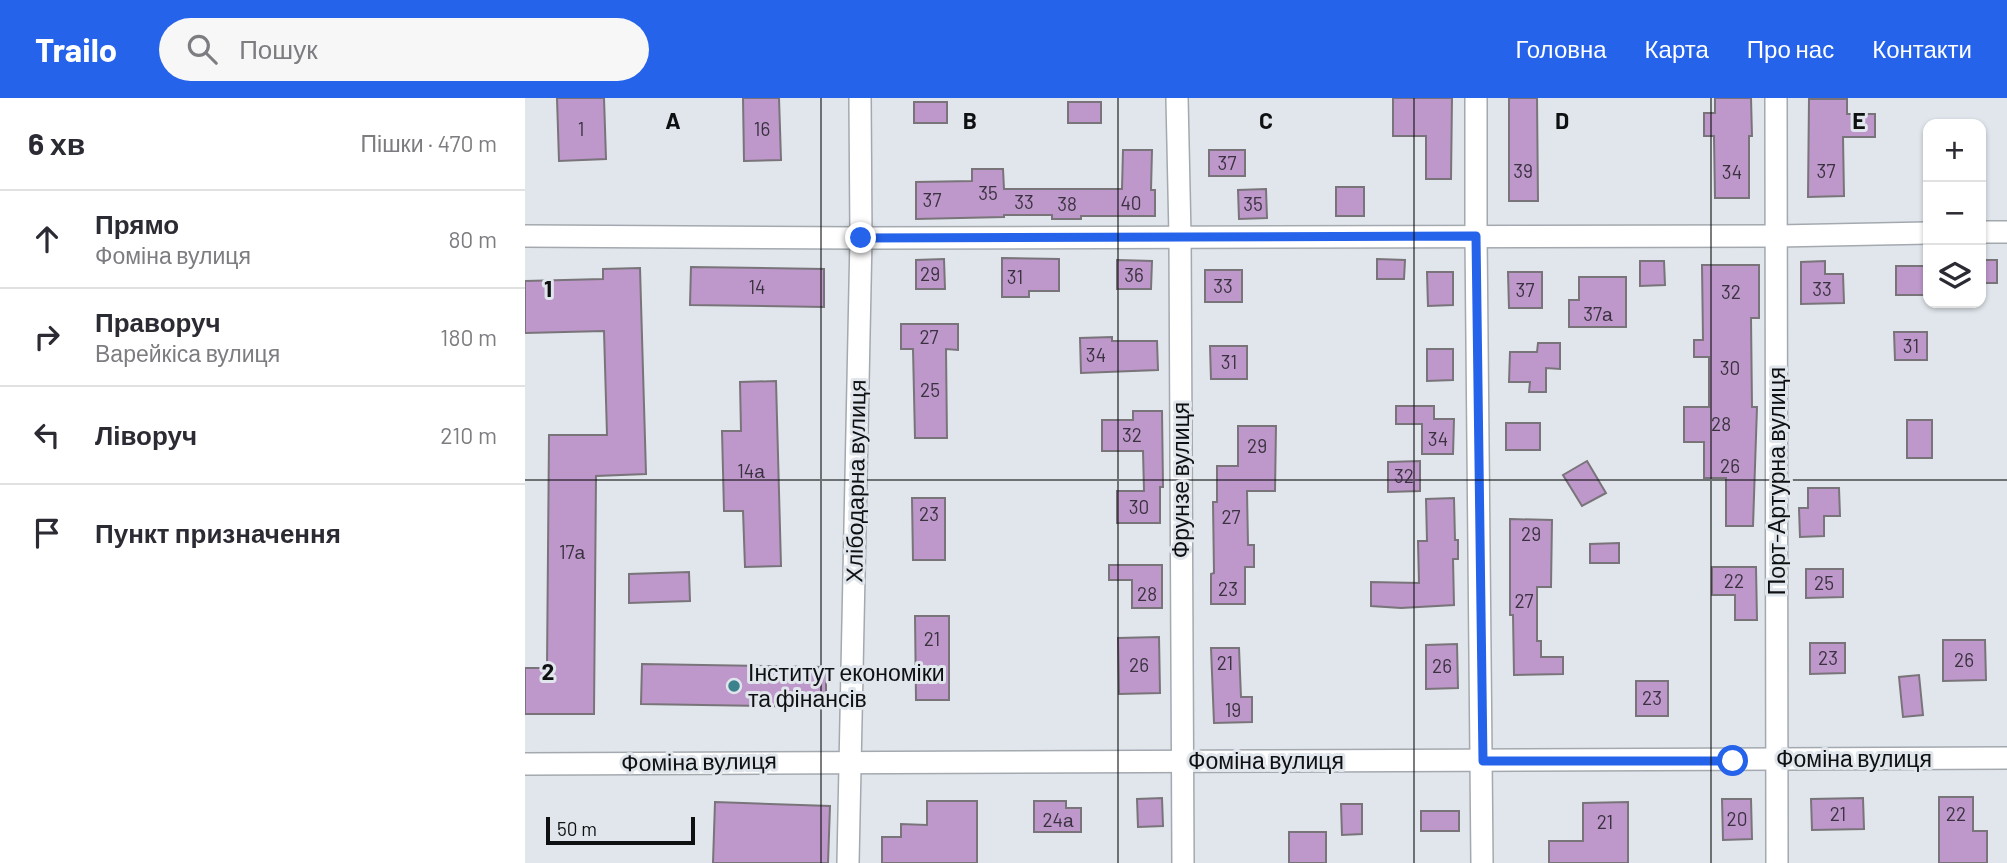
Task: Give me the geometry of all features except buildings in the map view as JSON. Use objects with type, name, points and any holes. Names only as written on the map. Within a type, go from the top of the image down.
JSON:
[{"type":"street","name":"Хлібодарна вулиця","points":[[848,863],[861,238],[860,98]]},
{"type":"street","name":"Фрунзе вулиця","points":[[1177,98],[1183,863]]},
{"type":"street","points":[[1476,98],[1482,863]]},
{"type":"street","name":"Порт-Артурна вулиця","points":[[1776,98],[1777,863]]},
{"type":"street","points":[[1986,232],[2007,232]]},
{"type":"street","points":[[525,236],[861,238],[1776,236],[1923,233]]},
{"type":"street","name":"Фоміна вулиця","points":[[525,764],[851,760],[2007,758]]},
{"type":"place","name":"Інститут економіки та фінансів","points":[[734,686]]},
{"type":"route","points":[[861,238],[1476,236],[1483,761],[1733,761]]}]
